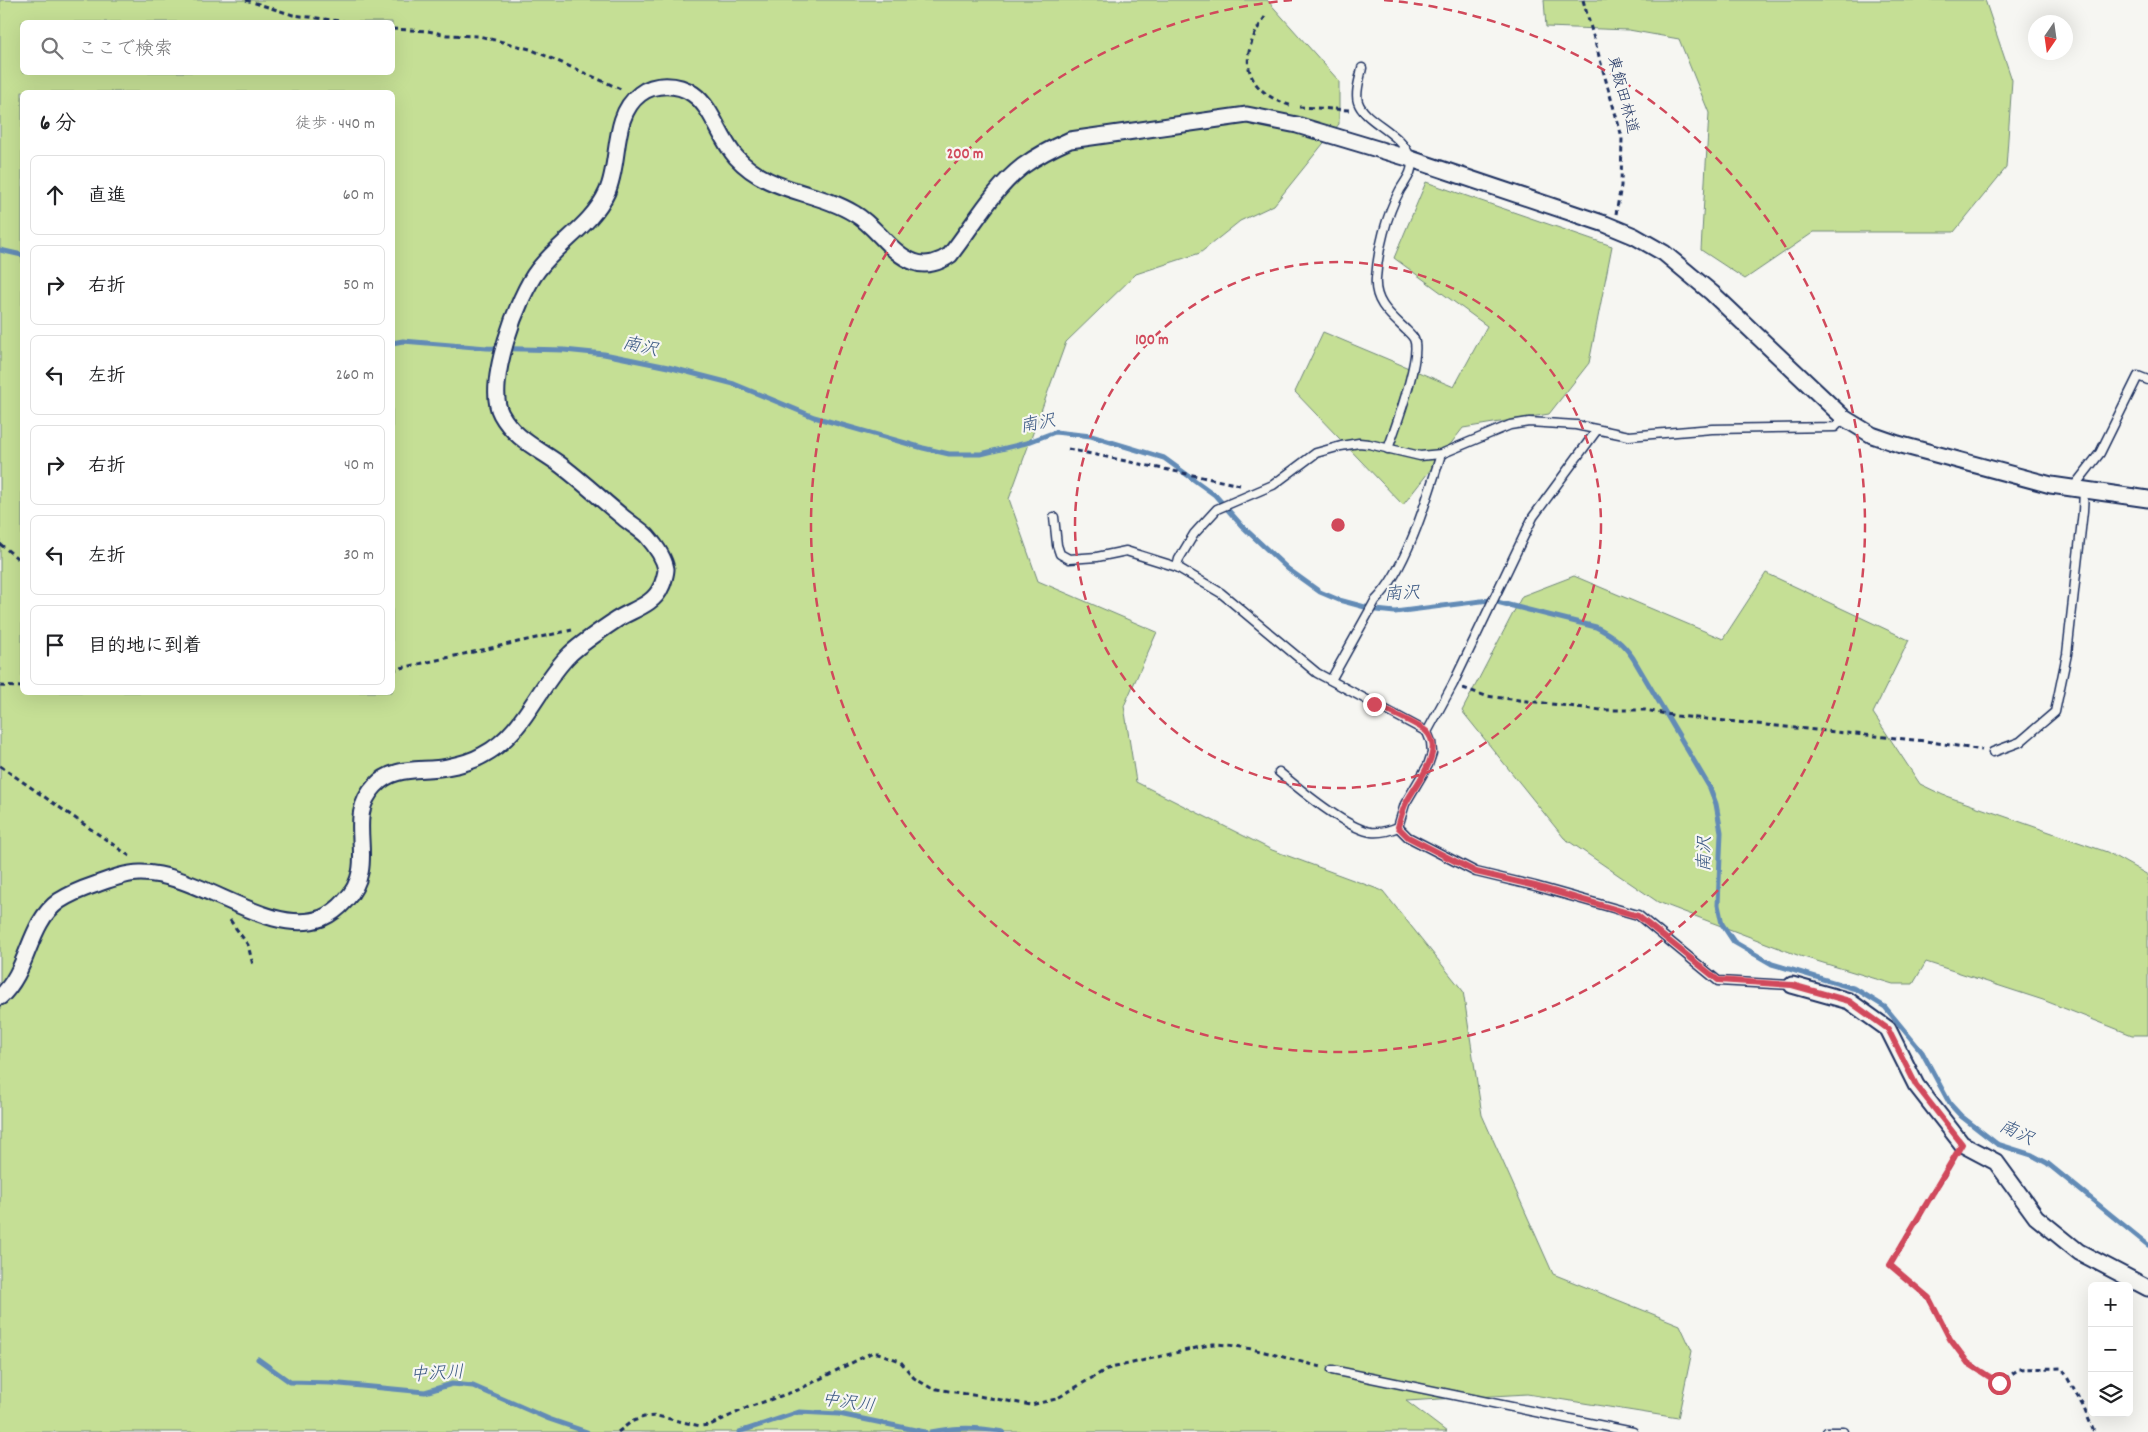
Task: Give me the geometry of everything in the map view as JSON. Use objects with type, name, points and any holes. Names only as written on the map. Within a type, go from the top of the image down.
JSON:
[{"type":"street","points":[[0,997],[18,978],[27,951],[45,915],[55,904],[70,895],[112,878],[137,872],[163,875],[182,880],[285,921],[304,923],[334,912],[355,889],[361,874],[363,859],[360,830],[361,810],[368,794],[377,783],[390,774],[406,770],[447,767],[483,755],[499,744],[520,722],[570,654],[615,620],[645,604],[658,594],[664,582],[666,568],[660,554],[648,537],[556,462],[532,447],[511,429],[496,403],[500,362],[524,296],[539,268],[576,233],[607,193],[614,169],[620,128],[627,108],[637,96],[651,87],[670,85],[692,92],[706,107],[722,137],[736,157],[754,173],[770,183],[840,206],[859,216],[898,252],[913,262],[927,264],[942,261],[950,255],[995,194],[1022,167],[1048,150],[1070,140],[1247,115],[1297,125],[1411,159],[1634,236],[1664,253],[1712,293],[1844,418],[1872,435],[1898,444],[2051,486],[2148,499]]},
{"type":"street","points":[[1792,985],[1849,1001],[1888,1029],[1916,1085],[1962,1144],[1996,1162],[2036,1217],[2079,1252],[2148,1288]]},
{"type":"lane","points":[[1362,68],[1357,92],[1358,102],[1364,111],[1404,143],[1413,169],[1399,193],[1386,228],[1378,258],[1376,280],[1377,296],[1383,307],[1414,338],[1416,348],[1405,398],[1388,449]]},
{"type":"lane","points":[[1993,752],[2020,742],[2055,712],[2067,654],[2083,511],[2078,490],[2100,453],[2138,376],[2148,380]]},
{"type":"lane","points":[[1177,567],[1182,553],[1194,534],[1213,513],[1247,495],[1273,485],[1316,453],[1324,450],[1359,443],[1420,456],[1441,454],[1510,424],[1529,422],[1576,425],[1629,436],[1712,429],[1835,427],[1844,418]]},
{"type":"lane","points":[[1426,732],[1453,684],[1533,517],[1597,430]]},
{"type":"lane","points":[[1331,680],[1375,601],[1384,592],[1394,575],[1428,495],[1441,454]]},
{"type":"lane","points":[[1054,517],[1057,545],[1060,554],[1069,559],[1097,557],[1126,551],[1177,567],[1220,593],[1317,673],[1426,732],[1431,742],[1432,753],[1428,765],[1405,804],[1398,827],[1387,832],[1371,832],[1359,828],[1310,798],[1279,772]]},
{"type":"lane","points":[[1398,827],[1408,837],[1476,872],[1535,886],[1638,916],[1718,980],[1792,985]]},
{"type":"lane","points":[[1332,1370],[1633,1432]]},
{"type":"lane","points":[[1827,1432],[1844,1432]]},
{"type":"path","points":[[246,0],[293,15],[332,20]]},
{"type":"path","name":"東飯田林道","points":[[1583,0],[1622,137],[1621,186],[1613,228]]},
{"type":"path","points":[[1265,17],[1254,33],[1248,54],[1248,70],[1261,89],[1276,100],[1294,106],[1364,111]]},
{"type":"path","points":[[395,29],[428,31],[447,35],[479,36],[530,49],[637,96]]},
{"type":"path","points":[[1068,449],[1245,486]]},
{"type":"path","points":[[0,544],[20,560]]},
{"type":"path","points":[[395,669],[576,629]]},
{"type":"path","points":[[1453,684],[1486,696],[1601,710],[1645,710],[1677,716],[1925,741],[1993,752]]},
{"type":"path","points":[[0,686],[20,687]]},
{"type":"path","points":[[0,766],[137,861]]},
{"type":"path","points":[[215,894],[220,907],[248,945],[253,965]]},
{"type":"path","points":[[1962,1144],[1890,1265],[1929,1298],[1950,1339],[1968,1363],[1999,1383],[2019,1370],[2062,1368],[2083,1406],[2094,1432]]},
{"type":"path","points":[[618,1432],[631,1422],[644,1417],[657,1416],[700,1426],[710,1425],[749,1406],[798,1390],[871,1353],[878,1353],[900,1361],[914,1378],[931,1388],[1031,1405],[1056,1399],[1107,1369],[1213,1344],[1256,1350],[1332,1370]]},
{"type":"green space","points":[[0,0],[1267,0],[1339,81],[1339,124],[1274,205],[1240,221],[1200,253],[1136,274],[1066,342],[1009,499],[1038,581],[1157,632],[1124,706],[1136,782],[1272,850],[1383,891],[1463,991],[1482,1115],[1553,1274],[1680,1325],[1692,1351],[1678,1418],[1527,1394],[1406,1401],[1447,1432],[0,1432]]},
{"type":"green space","points":[[1544,0],[1985,0],[2012,80],[2006,168],[1954,232],[1814,232],[1745,279],[1701,250],[1709,113],[1679,39],[1629,30],[1546,27]]},
{"type":"green space","points":[[1426,182],[1612,246],[1589,363],[1549,414],[1463,428],[1403,505],[1295,392],[1323,332],[1454,387],[1487,326],[1394,258]]},
{"type":"green space","points":[[1766,573],[1909,640],[1873,713],[1920,784],[1943,795],[2107,852],[2148,875],[2148,1035],[2132,1035],[2043,1000],[1926,962],[1913,984],[1893,984],[1800,956],[1658,902],[1564,838],[1462,711],[1522,596],[1574,576],[1723,639]]},
{"type":"waterway","name":"南沢","points":[[0,250],[20,255]]},
{"type":"waterway","name":"南沢","points":[[395,342],[403,341],[487,348],[564,350],[604,354],[668,367],[734,384],[814,417],[949,454],[981,454],[1026,443],[1055,432],[1091,436],[1164,458],[1215,495],[1242,526],[1288,569],[1320,592],[1339,600],[1376,610],[1395,612],[1489,600],[1596,627],[1617,640],[1633,658],[1710,788],[1716,804],[1721,832],[1718,905],[1722,924],[1734,942],[1772,964],[1856,989],[1885,1007],[1922,1052],[1950,1104],[1961,1116],[1997,1144],[2032,1155],[2047,1163],[2148,1245]]},
{"type":"waterway","name":"中沢川","points":[[258,1359],[290,1382],[330,1383],[425,1392],[452,1384],[473,1386],[549,1419],[587,1432]]},
{"type":"waterway","name":"中沢川","points":[[739,1432],[799,1412],[839,1414],[925,1432]]},
{"type":"waterway","name":"中沢川","points":[[931,1432],[967,1428],[1003,1432]]},
{"type":"route","points":[[1374,704],[1426,732],[1431,742],[1432,753],[1428,765],[1405,804],[1398,827],[1408,837],[1476,872],[1535,886],[1638,916],[1718,980],[1792,985],[1849,1001],[1888,1029],[1916,1085],[1962,1144],[1890,1265],[1929,1298],[1950,1339],[1968,1363],[1999,1383]]}]
